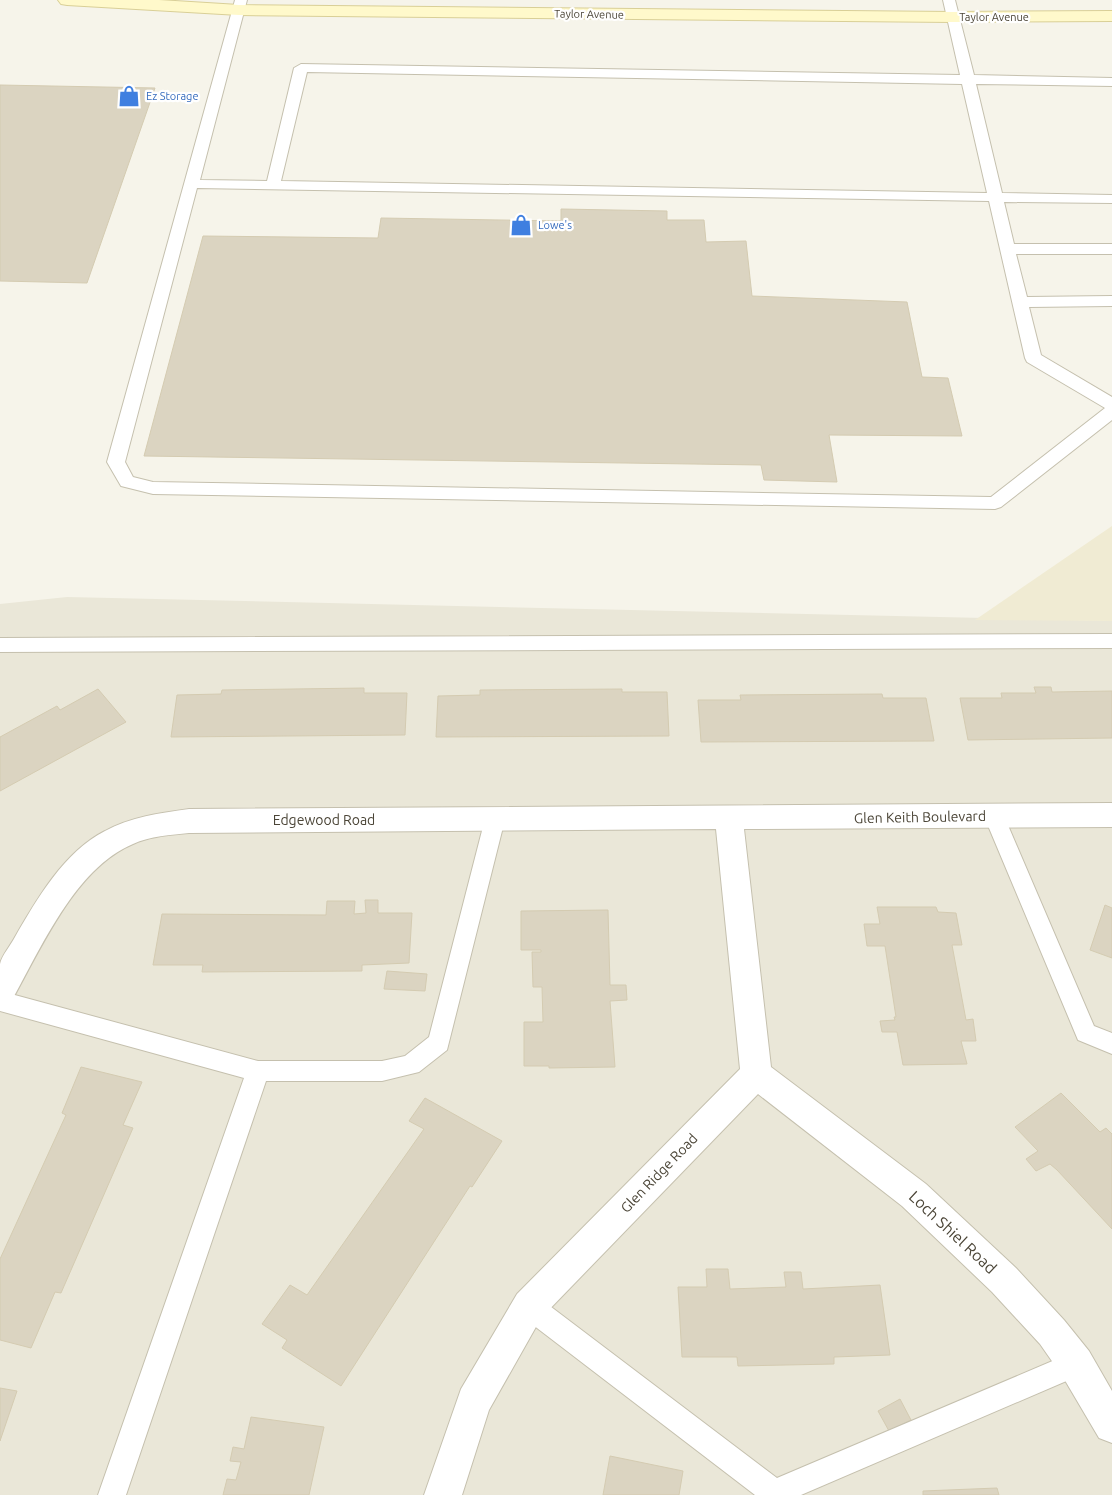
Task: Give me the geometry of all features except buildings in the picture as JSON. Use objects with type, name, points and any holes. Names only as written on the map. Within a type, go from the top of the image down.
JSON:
[{"type":"main road","name":"Taylor Avenue","points":[[67,0],[240,5],[951,9],[1112,16]]},
{"type":"street","name":"Glen Keith Boulevard","points":[[729,819],[1112,815]]},
{"type":"street","name":"Edgewood Road","points":[[0,992],[48,909],[80,869],[105,845],[136,831],[189,821],[729,819]]},
{"type":"street","points":[[729,819],[756,1074]]},
{"type":"street","name":"Glen Ridge Road","points":[[443,1495],[474,1402],[529,1306],[756,1074]]},
{"type":"street","name":"Loch Shiel Road","points":[[756,1074],[914,1195],[1004,1280],[1052,1332],[1076,1364],[1112,1425]]},
{"type":"lane","points":[[240,5],[116,462],[127,482],[152,488],[995,503],[1112,410]]},
{"type":"lane","points":[[951,9],[1033,358],[1112,404]]},
{"type":"lane","points":[[273,185],[301,68],[1112,82]]},
{"type":"lane","points":[[192,184],[1112,199]]},
{"type":"lane","points":[[1008,249],[1112,250]]},
{"type":"lane","points":[[1020,302],[1112,301]]},
{"type":"lane","points":[[0,645],[1112,641]]},
{"type":"lane","points":[[994,816],[1086,1033],[1112,1044]]},
{"type":"lane","points":[[0,1001],[258,1071],[382,1072],[411,1065],[439,1043],[495,819]]},
{"type":"lane","points":[[112,1495],[258,1071]]},
{"type":"lane","points":[[529,1306],[774,1494],[1076,1364]]},
{"type":"shaded area","points":[[1112,526],[1112,621],[975,620]]},
{"type":"shaded area","points":[[67,597],[1112,621],[1112,1495],[0,1495],[0,604]]},
{"type":"place","name":"Ez Storage","points":[[129,96]]},
{"type":"place","name":"Lowe's","points":[[521,225]]}]
